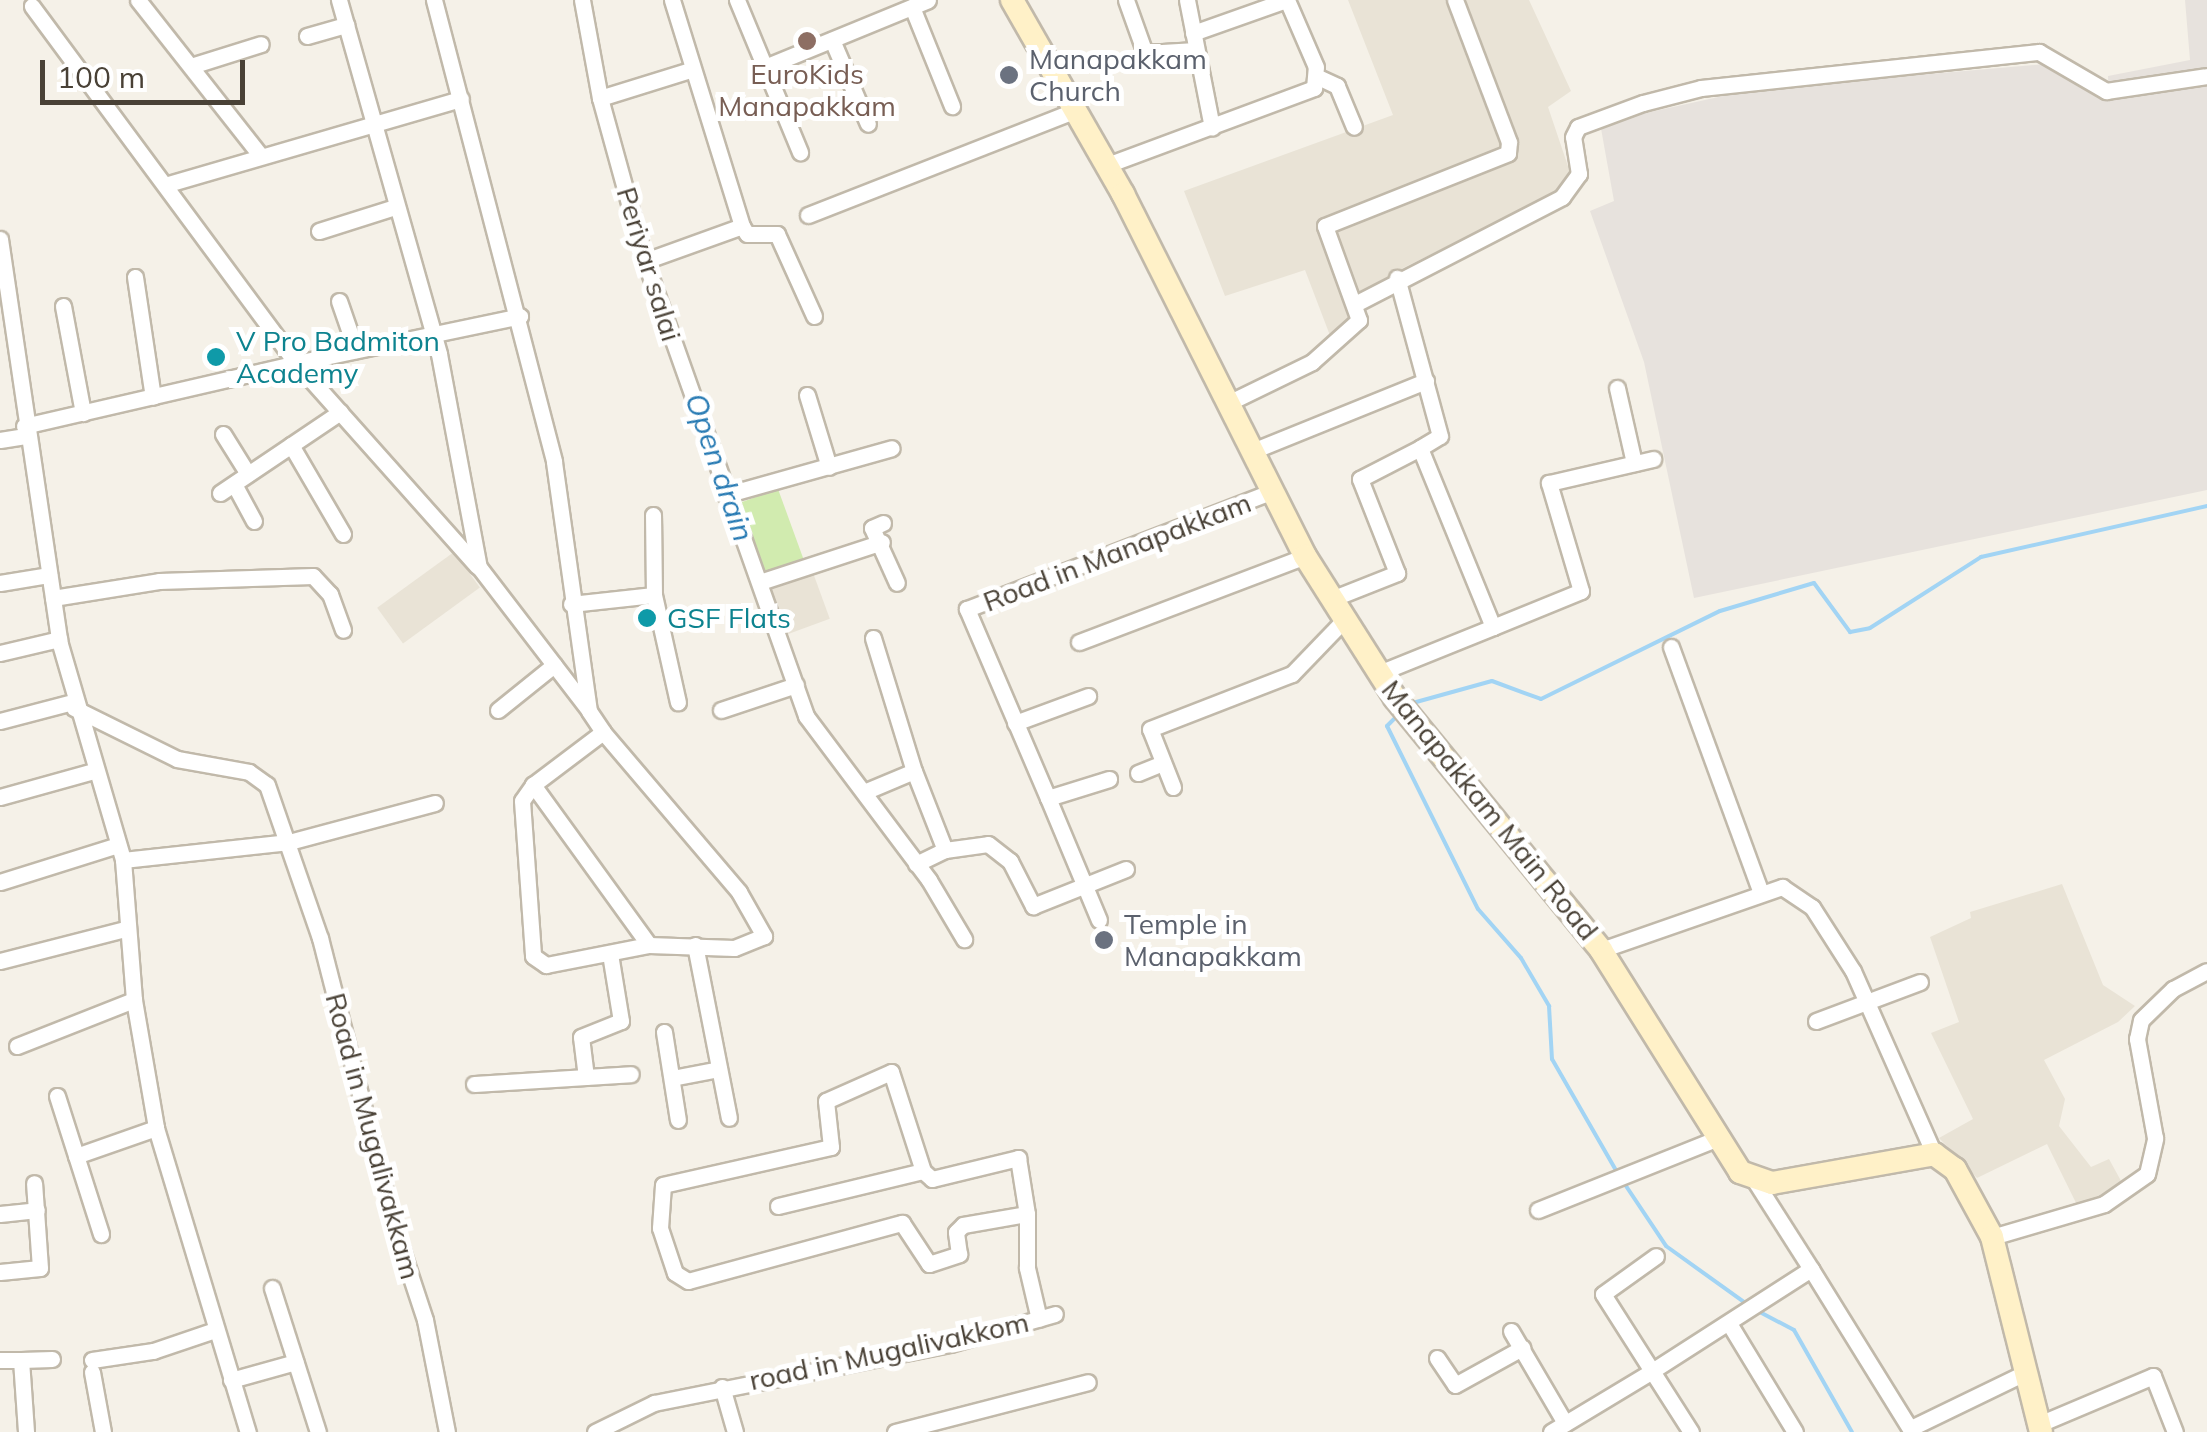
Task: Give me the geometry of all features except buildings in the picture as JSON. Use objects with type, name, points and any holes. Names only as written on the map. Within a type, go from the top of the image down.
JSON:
[{"type":"main road","name":"Manapakkam Main Road","points":[[1012,0],[1107,165],[1305,556],[1410,718],[1602,950],[1740,1172],[1755,1181]]},
{"type":"main road","points":[[1755,1181],[1934,1154],[1956,1169],[1992,1237],[2039,1428]]},
{"type":"street","points":[[138,0],[260,155]]},
{"type":"street","points":[[339,0],[433,334],[479,568]]},
{"type":"street","points":[[434,0],[520,316],[554,462],[589,711]]},
{"type":"street","name":"Periyar salai","points":[[582,0],[600,98],[645,261],[725,495],[763,580],[796,685],[814,729],[916,864],[964,939]]},
{"type":"street","points":[[672,0],[690,70],[742,226],[746,234],[777,234],[814,316]]},
{"type":"street","points":[[737,0],[800,152]]},
{"type":"street","points":[[1126,0],[1145,53],[1196,50]]},
{"type":"street","points":[[1187,0],[1212,128]]},
{"type":"street","points":[[1193,33],[1287,0],[1318,76],[1341,92],[1354,127]]},
{"type":"street","points":[[1226,404],[1326,352],[1359,320],[1357,304],[1325,226],[1508,153],[1510,142],[1455,0]]},
{"type":"street","points":[[765,67],[920,4],[952,106]]},
{"type":"street","points":[[32,6],[168,184],[296,363],[479,568],[603,732],[760,921],[764,936],[756,943],[649,945],[610,954],[536,962],[522,801],[532,785],[603,732]]},
{"type":"street","points":[[307,36],[346,25]]},
{"type":"street","points":[[832,40],[868,124]]},
{"type":"street","points":[[191,66],[262,44]]},
{"type":"street","points":[[1357,304],[1397,278],[1576,186],[1573,137],[1588,120],[1701,88],[2039,52],[2106,91],[2207,76]]},
{"type":"street","points":[[600,98],[690,70]]},
{"type":"street","points":[[1107,165],[1306,95],[1318,76]]},
{"type":"street","points":[[168,184],[371,120],[460,99]]},
{"type":"street","points":[[808,214],[1076,110]]},
{"type":"street","points":[[319,231],[396,206]]},
{"type":"street","points":[[645,261],[742,226]]},
{"type":"street","points":[[0,238],[24,431],[59,639],[74,705],[120,852],[134,1000],[156,1128],[248,1432]]},
{"type":"street","points":[[135,277],[153,397]]},
{"type":"street","points":[[1173,786],[1150,729],[1292,674],[1340,609],[1397,573],[1360,479],[1440,436],[1397,278]]},
{"type":"street","points":[[339,301],[356,350]]},
{"type":"street","points":[[63,306],[83,413]]},
{"type":"street","points":[[0,440],[83,413],[520,316]]},
{"type":"street","points":[[1250,452],[1426,381]]},
{"type":"street","points":[[1617,388],[1634,463]]},
{"type":"street","points":[[807,395],[830,468]]},
{"type":"street","points":[[254,522],[227,488],[340,412]]},
{"type":"street","points":[[223,434],[248,474]]},
{"type":"street","points":[[291,445],[343,534]]},
{"type":"street","points":[[725,495],[892,448]]},
{"type":"street","points":[[1420,448],[1493,627]]},
{"type":"street","points":[[1380,672],[1581,592],[1550,483],[1653,459]]},
{"type":"street","name":"Road in Manapakkam","points":[[1099,920],[966,609],[1271,492]]},
{"type":"street","points":[[652,516],[654,595],[678,702]]},
{"type":"street","points":[[884,522],[872,528],[882,542],[897,584]]},
{"type":"street","points":[[763,580],[882,542]]},
{"type":"street","points":[[1078,642],[1305,556]]},
{"type":"street","points":[[0,583],[49,576]]},
{"type":"street","points":[[53,598],[160,581],[313,576],[330,594],[343,630]]},
{"type":"street","points":[[571,604],[654,595]]},
{"type":"street","points":[[872,638],[914,771],[945,850]]},
{"type":"street","points":[[0,653],[59,639]]},
{"type":"street","points":[[1671,647],[1761,893]]},
{"type":"street","points":[[498,710],[554,664]]},
{"type":"street","points":[[721,710],[796,685]]},
{"type":"street","points":[[1015,723],[1088,696]]},
{"type":"street","points":[[0,722],[74,705]]},
{"type":"street","name":"Road in Mugalivakkam","points":[[74,705],[177,759],[258,776],[290,842],[425,1320],[447,1432]]},
{"type":"street","points":[[1138,773],[1164,763]]},
{"type":"street","points":[[0,797],[94,771]]},
{"type":"street","points":[[864,792],[914,771]]},
{"type":"street","points":[[1048,798],[1108,780]]},
{"type":"street","points":[[532,785],[649,945]]},
{"type":"street","points":[[0,882],[120,852],[290,842],[435,803]]},
{"type":"street","points":[[916,864],[945,850],[996,847],[1033,906],[1126,869]]},
{"type":"street","points":[[1602,950],[1782,887],[1812,907],[1866,1001],[1934,1154]]},
{"type":"street","points":[[0,961],[126,929]]},
{"type":"street","points":[[695,946],[730,1118]]},
{"type":"street","points":[[586,1077],[581,1038],[621,1021],[610,954]]},
{"type":"street","points":[[1992,1237],[2104,1204],[2146,1174],[2155,1138],[2137,1039],[2140,1020],[2173,989],[2207,972]]},
{"type":"street","points":[[1816,1021],[1920,982]]},
{"type":"street","points":[[16,1046],[134,1000]]},
{"type":"street","points":[[664,1032],[678,1120]]},
{"type":"street","points":[[672,1078],[719,1068]]},
{"type":"street","points":[[887,1072],[897,1078],[923,1171],[932,1179],[1018,1158],[1027,1214],[960,1226],[959,1254],[930,1264],[902,1223],[688,1282],[675,1273],[660,1228],[667,1182],[831,1146],[826,1101],[887,1072]]},
{"type":"street","points":[[474,1084],[631,1074]]},
{"type":"street","points":[[57,1096],[102,1234]]},
{"type":"street","points":[[76,1156],[156,1128]]},
{"type":"street","points":[[1538,1210],[1718,1138]]},
{"type":"street","points":[[778,1206],[923,1171]]},
{"type":"street","points":[[1755,1181],[1911,1430],[2026,1372]]},
{"type":"street","points":[[0,1272],[40,1268],[34,1182]]},
{"type":"street","points":[[0,1214],[36,1210]]},
{"type":"street","name":"road in Mugalivakkom","points":[[595,1432],[654,1403],[950,1344],[1048,1316],[1031,1262],[1027,1214]]},
{"type":"street","points":[[1656,1256],[1603,1294],[1691,1432]]},
{"type":"street","points":[[1511,1331],[1558,1428],[1730,1325],[1810,1268]]},
{"type":"street","points":[[272,1288],[318,1432]]},
{"type":"street","points":[[1730,1325],[1796,1432]]},
{"type":"street","points":[[103,1432],[92,1366],[215,1330]]},
{"type":"street","points":[[1437,1358],[1455,1385],[1522,1348]]},
{"type":"street","points":[[0,1360],[52,1359]]},
{"type":"street","points":[[21,1360],[26,1432]]},
{"type":"street","points":[[231,1380],[296,1362]]},
{"type":"street","points":[[2039,1428],[2153,1376],[2174,1432]]},
{"type":"street","points":[[895,1432],[1088,1382]]},
{"type":"street","name":"road in Mugalivakkom","points":[[722,1387],[735,1432]]},
{"type":"shaded area","points":[[1348,0],[1529,0],[1571,91],[1548,107],[1574,184],[1403,268],[1334,346],[1305,270],[1225,296],[1184,191],[1393,115]]},
{"type":"shaded area","points":[[2185,0],[2207,0],[2207,490],[1694,598],[1644,362],[1590,211],[1614,201],[1600,123],[1755,89],[2057,63],[2109,101],[2108,76],[2190,60]]},
{"type":"shaded area","points":[[454,552],[480,588],[403,643],[377,608]]},
{"type":"shaded area","points":[[812,570],[830,619],[778,638],[760,589]]},
{"type":"shaded area","points":[[2062,884],[2103,985],[2135,1006],[2118,1022],[2044,1060],[2065,1099],[2059,1126],[2091,1167],[2109,1159],[2126,1190],[2079,1209],[2047,1144],[1977,1178],[1939,1138],[1973,1119],[1931,1033],[1959,1022],[1930,937],[1971,918],[1970,912]]},
{"type":"green space","points":[[778,489],[804,560],[760,576],[734,505]]},
{"type":"waterway","points":[[1409,704],[1492,681],[1541,699],[1720,611],[1814,583],[1850,632],[1870,628],[1981,557],[2207,506]]},
{"type":"waterway","points":[[1399,714],[1387,726],[1478,909],[1521,958],[1549,1006],[1552,1059],[1617,1172]]},
{"type":"waterway","points":[[1622,1180],[1666,1246],[1748,1305]]},
{"type":"waterway","points":[[1756,1310],[1794,1330],[1852,1432]]},
{"type":"place","name":"EuroKids Manapakkam","points":[[807,41]]},
{"type":"place","name":"Manapakkam Church","points":[[1009,75]]},
{"type":"place","name":"V Pro Badmiton Academy","points":[[216,357]]},
{"type":"place","name":"GSF Flats","points":[[647,618]]},
{"type":"place","name":"Temple in Manapakkam","points":[[1104,940]]},
{"type":"water label","name":"Open drain","points":[[720,467]]}]
